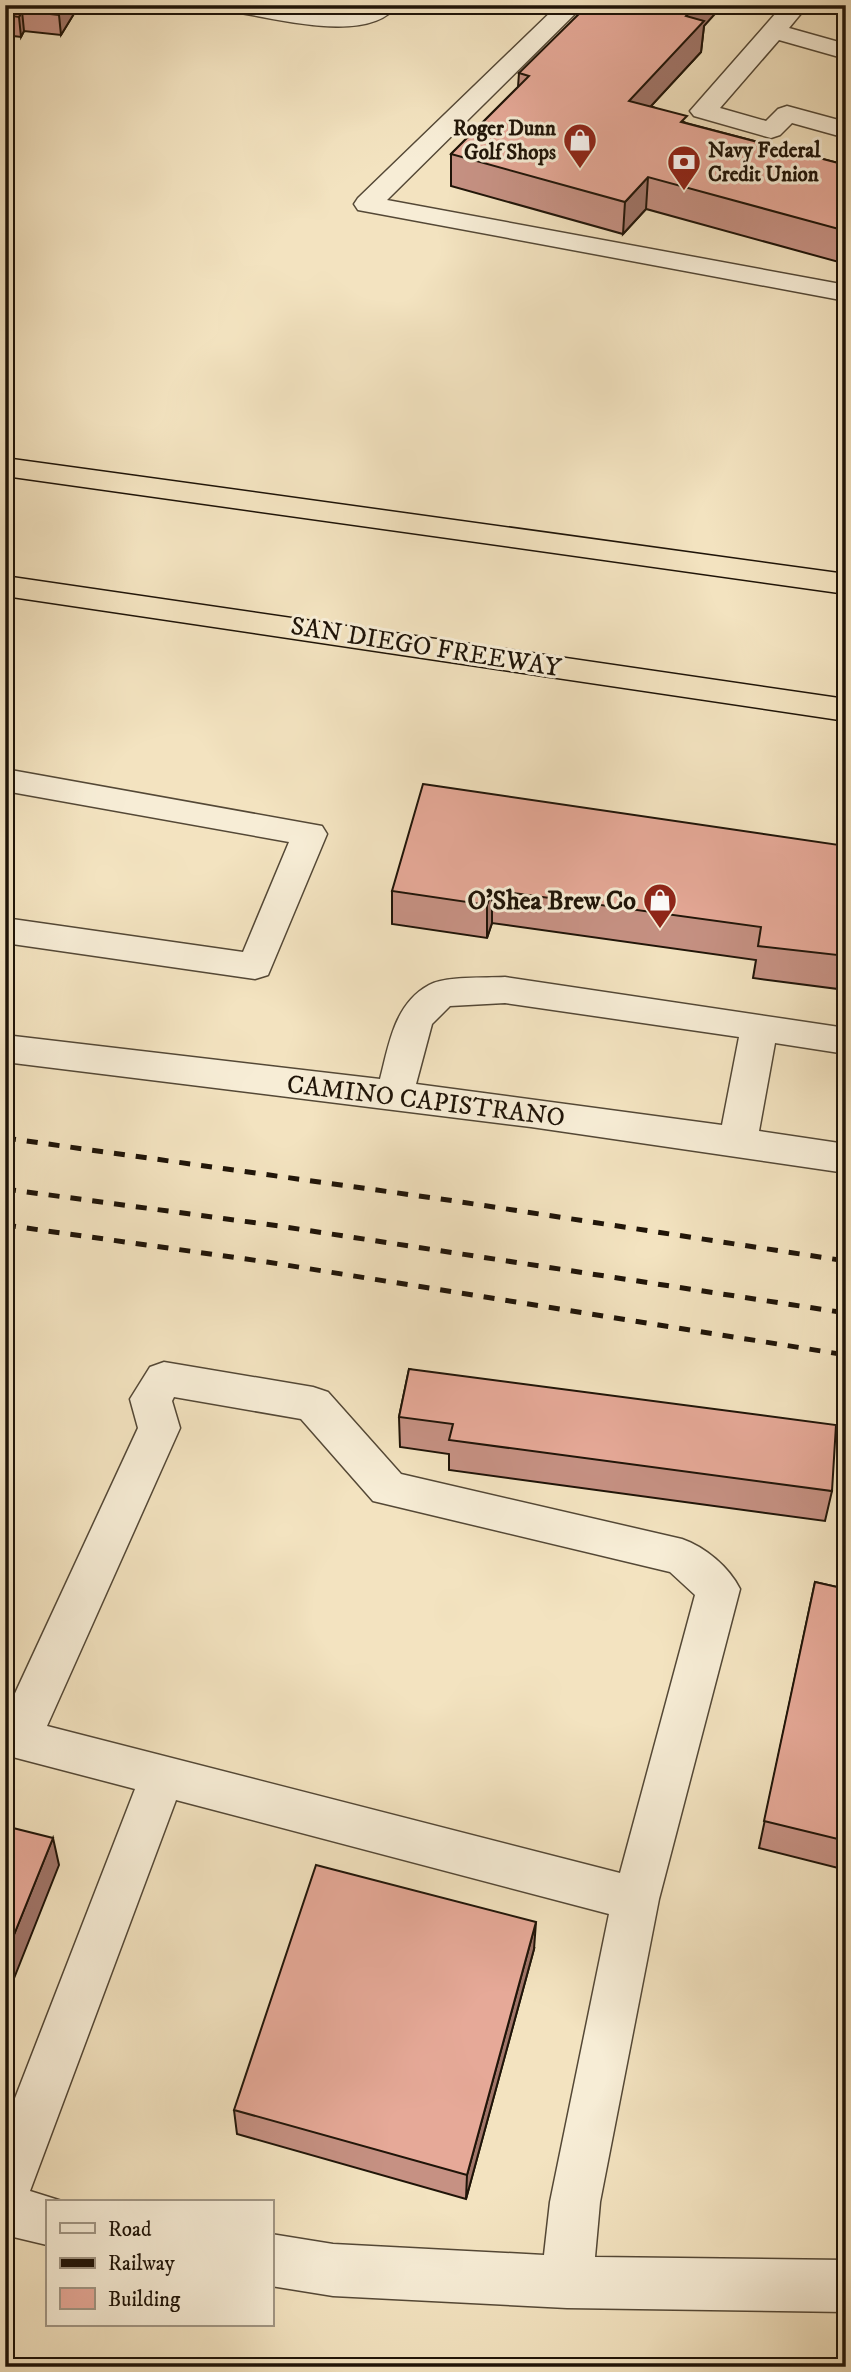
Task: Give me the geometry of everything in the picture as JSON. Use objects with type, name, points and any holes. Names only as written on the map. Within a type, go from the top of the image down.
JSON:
[{"type":"highway","points":[[13,468],[846,584]]},
{"type":"highway","name":"SAN DIEGO FREEWAY","points":[[5,586],[846,710]]},
{"type":"street","points":[[235,5],[345,21],[376,12],[385,5]]},
{"type":"street","points":[[572,5],[367,204],[846,293]]},
{"type":"street","points":[[796,5],[703,111],[771,130],[787,114],[846,130]]},
{"type":"street","points":[[774,31],[845,50]]},
{"type":"street","points":[[5,780],[310,834],[255,966],[5,930]]},
{"type":"street","points":[[394,1096],[415,1018],[441,994],[505,990],[846,1041]]},
{"type":"street","points":[[738,1142],[759,1027]]},
{"type":"street","name":"CAMINO CAPISTRANO","points":[[5,1048],[394,1096],[846,1159]]},
{"type":"street","points":[[567,2282],[575,2202],[636,1899],[718,1589],[682,1557],[388,1489],[313,1404],[164,1379],[150,1399],[159,1428],[12,1737],[636,1899]]},
{"type":"street","points":[[5,2190],[162,1778]]},
{"type":"street","points":[[5,2210],[46,2220]]},
{"type":"street","points":[[273,2260],[333,2270],[567,2282],[846,2286]]},
{"type":"building","points":[[5,5],[65,5],[59,15],[22,11],[19,17],[5,15]]},
{"type":"building","points":[[588,5],[696,5],[686,16],[704,21],[629,101],[687,116],[681,122],[846,165],[846,231],[648,177],[625,202],[451,154],[529,76],[519,73]]},
{"type":"building","points":[[423,784],[846,846],[846,956],[758,946],[761,927],[492,890],[487,905],[392,891]]},
{"type":"building","points":[[409,1369],[836,1425],[832,1491],[449,1440],[453,1424],[399,1417]]},
{"type":"building","points":[[815,1582],[846,1589],[846,1841],[764,1821]]},
{"type":"building","points":[[5,1826],[53,1838],[5,1957]]},
{"type":"building","points":[[316,1865],[536,1922],[467,2175],[234,2110]]},
{"type":"railway","points":[[5,1138],[448,1200],[846,1261]]},
{"type":"railway","points":[[5,1189],[279,1226],[846,1313]]},
{"type":"railway","points":[[5,1225],[267,1262],[846,1355]]},
{"type":"place","name":"Roger Dunn Golf Shops","points":[[580,170]]},
{"type":"place","name":"Navy Federal Credit Union","points":[[684,192]]},
{"type":"place","name":"O'Shea Brew Co","points":[[660,930]]}]
